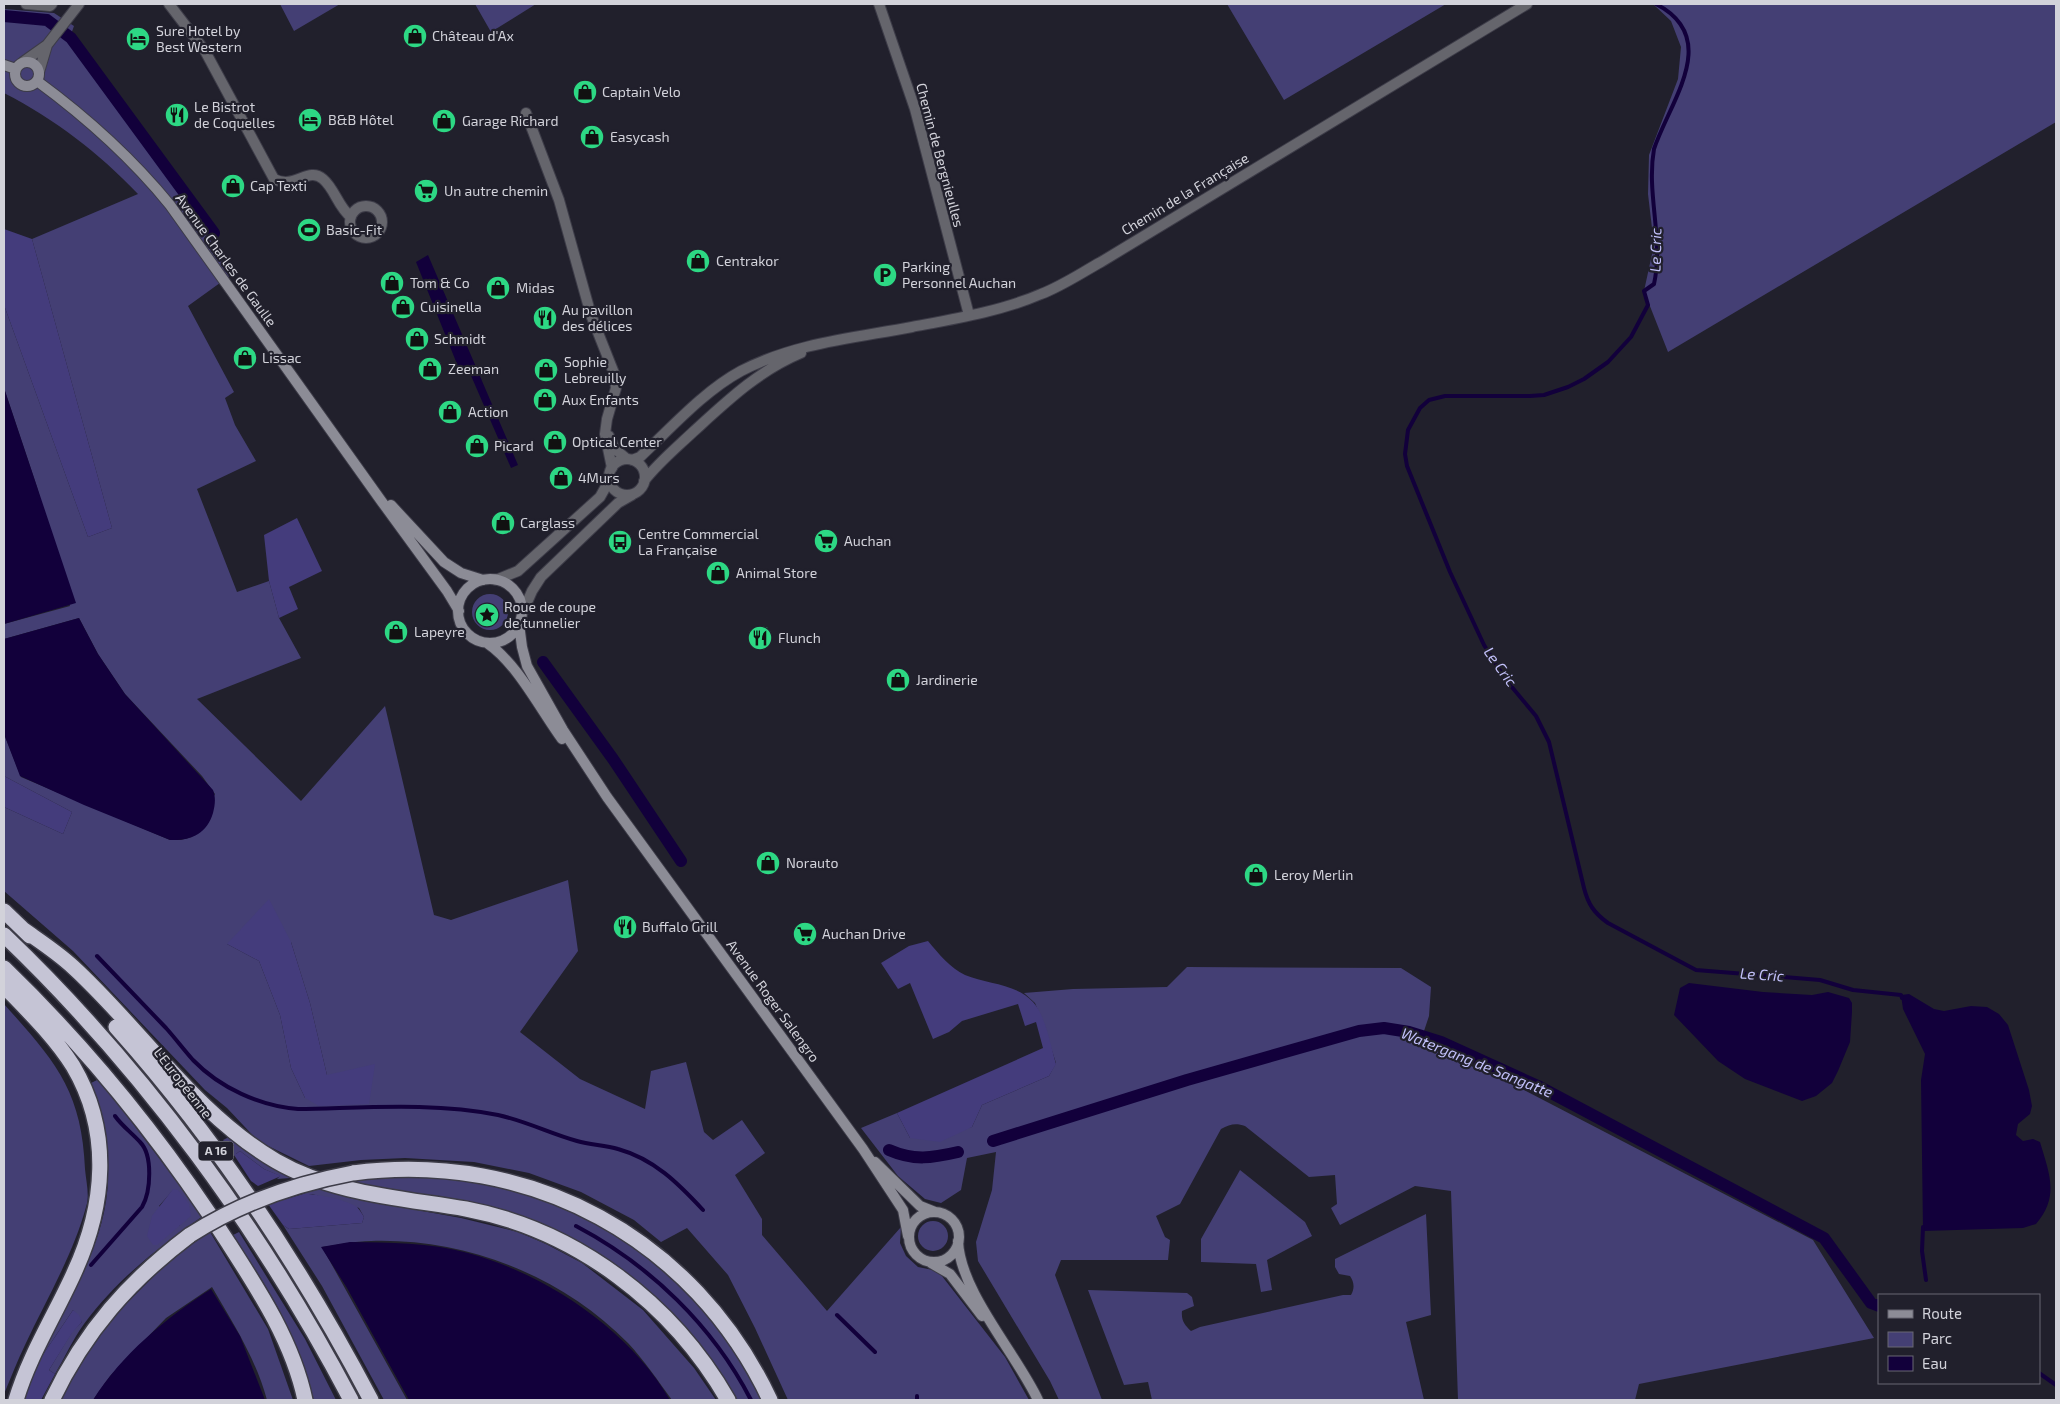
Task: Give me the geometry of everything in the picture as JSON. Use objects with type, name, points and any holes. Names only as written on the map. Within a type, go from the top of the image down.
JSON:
[{"type":"highway","name":"L'Européenne","points":[[4,911],[73,980],[120,1031],[206,1137],[284,1250],[371,1400]]},
{"type":"highway","points":[[24,930],[63,958],[82,975],[189,1090],[228,1126],[256,1148],[298,1172],[328,1184],[483,1213],[531,1229],[562,1242],[609,1270],[652,1304],[696,1352],[728,1400]]},
{"type":"highway","name":"A 16","points":[[4,935],[92,1026],[179,1131],[232,1204],[270,1262],[351,1400]]},
{"type":"highway","points":[[4,968],[48,1012],[109,1080],[188,1182],[229,1242],[261,1295],[282,1335],[298,1374],[305,1400]]},
{"type":"highway","points":[[4,986],[44,1027],[72,1066],[92,1111],[100,1166],[97,1204],[82,1254],[33,1358],[16,1400]]},
{"type":"highway","points":[[52,1400],[79,1349],[110,1308],[150,1266],[190,1235],[227,1213],[293,1187],[353,1173],[418,1169],[480,1175],[552,1194],[603,1219],[652,1251],[696,1291],[727,1326],[770,1400]]},
{"type":"main road","name":"Avenue Charles de Gaulle","points":[[4,65],[20,66],[34,64],[38,77],[109,139],[161,194],[452,597],[458,611]]},
{"type":"main road","name":"Avenue Charles de Gaulle","points":[[20,66],[16,77],[20,84],[30,86],[38,77]]},
{"type":"main road","name":"Avenue Charles de Gaulle","points":[[366,479],[444,562],[461,573],[483,580]]},
{"type":"main road","points":[[483,580],[496,580],[507,584],[515,592],[521,602],[521,619],[513,633],[505,640],[487,643],[477,640],[467,633],[462,626],[458,611],[461,600],[472,585],[483,580]]},
{"type":"main road","name":"Avenue Roger Salengro","points":[[521,619],[525,660],[530,673],[551,710],[607,797]]},
{"type":"main road","name":"Avenue Roger Salengro","points":[[487,643],[496,649],[513,668],[553,727],[607,797],[863,1149],[902,1210],[908,1236]]},
{"type":"main road","name":"Avenue Roger Salengro","points":[[863,1149],[916,1202],[936,1212]]},
{"type":"main road","points":[[1000,1338],[965,1272],[960,1257],[957,1228],[953,1221],[936,1212],[927,1213],[919,1217],[913,1223],[908,1236],[913,1252],[920,1258],[944,1269],[955,1279],[1020,1367],[1038,1400]]},
{"type":"main road","points":[[928,1262],[937,1262],[949,1257],[955,1250],[958,1242]]},
{"type":"street","points":[[26,4],[50,6],[52,4]]},
{"type":"street","points":[[38,77],[50,41],[65,19],[79,4]]},
{"type":"street","points":[[169,4],[204,51],[274,179],[289,183],[307,176],[319,177],[326,182],[342,209],[351,217]]},
{"type":"street","name":"Chemin de Bergnieulles","points":[[880,4],[915,109],[969,315]]},
{"type":"street","name":"Chemin de la Française","points":[[630,460],[640,456],[714,389],[733,376],[780,353],[830,341],[969,315],[1035,297],[1066,282],[1527,4]]},
{"type":"street","points":[[20,66],[50,41]]},
{"type":"street","points":[[496,580],[518,571],[600,497],[610,481],[612,468],[606,439],[606,426],[616,388],[614,373],[591,315],[558,200],[526,113]]},
{"type":"street","name":"Chemin de la Française","points":[[644,481],[656,466],[757,376],[789,358],[830,341]]},
{"type":"street","points":[[521,619],[532,591],[541,577],[618,503],[640,490],[644,481],[642,468],[615,449],[606,426]]},
{"type":"street","points":[[612,468],[620,461],[630,460]]},
{"type":"street","points":[[610,481],[618,493],[632,495]]},
{"type":"green space","points":[[280,4],[340,4],[294,31]]},
{"type":"green space","points":[[475,4],[536,4],[491,32]]},
{"type":"green space","points":[[1227,4],[1446,4],[1284,100]]},
{"type":"green space","points":[[1653,4],[2056,4],[2056,122],[1668,352],[1644,291],[1654,245],[1648,194],[1649,155],[1678,79],[1681,47],[1671,21]]},
{"type":"green space","points":[[4,9],[54,13],[74,26],[69,40],[194,213],[231,275],[188,306],[234,392],[225,398],[235,425],[256,461],[197,489],[237,592],[269,581],[279,618],[301,658],[197,699],[301,801],[385,706],[434,915],[451,920],[568,880],[578,951],[520,1032],[580,1079],[645,1109],[651,1071],[686,1062],[704,1132],[713,1140],[742,1120],[765,1153],[735,1175],[762,1219],[762,1235],[827,1311],[901,1227],[900,1243],[906,1256],[918,1267],[938,1271],[1005,1357],[1029,1400],[788,1400],[728,1275],[687,1228],[661,1242],[634,1220],[581,1192],[529,1173],[474,1162],[405,1158],[361,1160],[309,1166],[258,1141],[227,1108],[205,1090],[73,951],[4,891],[4,807],[63,834],[72,812],[4,776],[4,734],[21,777],[170,840],[192,837],[215,794],[202,776],[125,694],[98,654],[79,618],[4,639],[4,624],[70,606],[37,487],[4,388],[4,305],[88,537],[112,528],[32,239],[138,194],[108,164],[76,138],[41,114],[4,93]],"holes":[[[291,942],[310,1003],[327,1075],[305,1098],[291,1068],[280,1015],[259,961],[227,944]]]},
{"type":"green space","points":[[490,594],[502,600],[508,612],[502,624],[490,630],[478,624],[472,612],[478,600]]},
{"type":"green space","points":[[1187,967],[1401,968],[1431,987],[1429,1016],[1420,1043],[1522,1089],[1813,1240],[1874,1338],[1639,1384],[1635,1400],[1458,1400],[1451,1191],[1415,1186],[1340,1225],[1331,1208],[1337,1204],[1335,1175],[1309,1177],[1245,1126],[1233,1124],[1221,1129],[1180,1204],[1156,1216],[1165,1237],[1170,1240],[1168,1260],[1061,1260],[1055,1275],[1102,1400],[1059,1400],[1050,1381],[978,1261],[976,1242],[992,1190],[996,1152],[967,1158],[961,1190],[941,1203],[925,1199],[898,1176],[861,1128],[897,1113],[910,1138],[972,1127],[982,1105],[1049,1076],[1056,1063],[1035,1003],[1024,993],[1073,989],[1167,987]]},
{"type":"green space","points":[[4,1004],[51,1060],[71,1097],[83,1142],[88,1193],[81,1225],[74,1242],[22,1351],[4,1394]]},
{"type":"green space","points":[[99,1079],[203,1216],[139,1265],[110,1292],[80,1330],[55,1374],[49,1370],[72,1332],[82,1322],[73,1310],[36,1365],[83,1272],[101,1224],[106,1199],[108,1174],[106,1151],[89,1084]],"holes":[[[173,1190],[180,1226],[159,1206]]]},
{"type":"green space","points":[[229,1137],[245,1151],[290,1178],[277,1179],[280,1176],[264,1169],[240,1151],[236,1154],[236,1158],[223,1140]]},
{"type":"green space","points":[[1240,1170],[1305,1222],[1312,1236],[1267,1260],[1272,1290],[1261,1292],[1256,1264],[1201,1262],[1201,1239]]},
{"type":"green space","points":[[386,1175],[456,1177],[543,1196],[623,1236],[703,1305],[726,1336],[764,1400],[735,1400],[719,1371],[684,1326],[662,1303],[626,1275],[464,1201],[367,1186],[350,1179]]},
{"type":"green space","points":[[318,1187],[367,1201],[461,1218],[518,1232],[582,1263],[643,1310],[694,1368],[716,1400],[672,1400],[628,1343],[602,1319],[573,1298],[542,1280],[510,1265],[476,1254],[441,1246],[406,1242],[365,1241],[322,1247],[407,1400],[384,1400],[322,1286],[283,1225],[289,1229],[362,1223],[364,1217],[359,1208],[312,1194],[303,1194]]},
{"type":"green space","points":[[1426,1214],[1431,1315],[1406,1322],[1424,1400],[1152,1400],[1148,1382],[1124,1385],[1088,1290],[1187,1293],[1192,1297],[1194,1306],[1182,1311],[1182,1318],[1185,1325],[1191,1331],[1200,1327],[1343,1295],[1351,1295],[1353,1287],[1350,1276],[1339,1274],[1335,1267],[1335,1259]]},
{"type":"green space","points":[[933,1221],[944,1225],[948,1236],[944,1247],[933,1251],[922,1247],[918,1236],[922,1225]]},
{"type":"green space","points":[[210,1232],[268,1329],[293,1400],[267,1400],[257,1370],[236,1328],[212,1287],[166,1318],[110,1376],[93,1400],[60,1400],[75,1369],[106,1324],[173,1257]]},
{"type":"green space","points":[[239,1232],[305,1339],[336,1400],[311,1400],[302,1364],[292,1336],[269,1292],[233,1235]]},
{"type":"shaded area","points":[[4,229],[32,239],[112,528],[88,537],[4,305]]},
{"type":"shaded area","points":[[297,518],[322,571],[289,587],[298,609],[279,618],[269,581],[264,535]]},
{"type":"shaded area","points":[[4,776],[72,812],[63,834],[4,807]]},
{"type":"shaded area","points":[[269,899],[291,942],[310,1003],[327,1075],[375,1064],[369,1104],[319,1106],[305,1098],[291,1068],[280,1015],[259,961],[227,944]]},
{"type":"shaded area","points":[[928,941],[954,969],[965,975],[1019,991],[1033,1002],[1044,1022],[1056,1064],[1049,1076],[982,1105],[972,1127],[940,1142],[910,1138],[897,1113],[1043,1048],[1036,1022],[1025,1026],[1018,1004],[962,1021],[949,1032],[933,1039],[910,983],[898,989],[881,963],[909,946]]},
{"type":"shaded area","points":[[240,1151],[264,1169],[281,1176],[258,1186],[251,1181],[236,1158],[236,1154]]},
{"type":"shaded area","points":[[173,1189],[178,1190],[189,1204],[191,1216],[157,1245],[153,1245],[147,1236],[152,1216]]},
{"type":"shaded area","points":[[303,1194],[331,1198],[353,1204],[364,1217],[362,1223],[289,1229],[283,1225],[268,1204]]},
{"type":"shaded area","points":[[73,1310],[79,1315],[82,1322],[72,1333],[49,1370],[55,1374],[41,1400],[23,1400],[36,1365]]},
{"type":"water","points":[[428,255],[518,465],[511,468],[469,371],[461,374],[416,262]]},
{"type":"water","points":[[4,388],[76,603],[4,624]]},
{"type":"water","points":[[79,618],[98,654],[125,694],[213,790],[215,801],[213,813],[207,826],[197,835],[184,839],[170,840],[84,805],[20,776],[4,734],[4,639]]},
{"type":"water","points":[[1689,983],[1763,992],[1812,995],[1828,992],[1849,998],[1852,1003],[1850,1042],[1832,1083],[1816,1096],[1802,1101],[1745,1079],[1718,1061],[1674,1015],[1680,988]]},
{"type":"water","points":[[1909,994],[1934,1009],[1944,1011],[1971,1006],[1987,1007],[1999,1014],[2008,1025],[2029,1090],[2032,1106],[2030,1114],[2018,1124],[2016,1135],[2023,1141],[2033,1139],[2040,1142],[2049,1174],[2050,1194],[2048,1204],[2036,1224],[2023,1228],[1923,1231],[1921,1080],[1925,1054],[1903,1009],[1901,995]]},
{"type":"water","points":[[350,1242],[409,1244],[453,1249],[497,1262],[526,1275],[555,1290],[608,1328],[632,1350],[653,1374],[670,1400],[409,1400],[347,1288],[321,1247]]},
{"type":"water","points":[[211,1289],[240,1336],[265,1400],[93,1400],[117,1367],[131,1352],[178,1312]]},
{"type":"waterway","name":"Le Cric","points":[[1656,4],[1676,18],[1686,34],[1689,52],[1686,71],[1679,91],[1654,149],[1652,183],[1657,267],[1654,284],[1644,291],[1648,305],[1631,337],[1608,362],[1584,379],[1544,395],[1445,396],[1429,400],[1420,408],[1408,430],[1405,454],[1407,466],[1450,572],[1484,645],[1506,680],[1536,716],[1549,742],[1584,888],[1587,899],[1595,912],[1608,923],[1696,970],[1820,980],[1853,990],[1901,995],[1902,998]]},
{"type":"waterway","points":[[4,16],[47,20],[71,38],[214,233]]},
{"type":"waterway","points":[[543,662],[613,759],[681,861]]},
{"type":"waterway","points":[[97,956],[166,1028],[193,1060],[215,1079],[255,1100],[298,1109],[424,1107],[449,1108],[498,1115],[567,1138],[631,1153],[665,1173],[703,1210]]},
{"type":"waterway","name":"Watergang de Sangatte","points":[[993,1141],[1187,1080],[1359,1031],[1384,1028],[1409,1032],[1441,1042],[1540,1087],[1824,1238],[1871,1303],[1878,1306]]},
{"type":"waterway","points":[[91,1265],[142,1207],[149,1183],[149,1164],[144,1148],[115,1116]]},
{"type":"waterway","points":[[889,1150],[915,1157],[940,1156],[958,1152]]},
{"type":"waterway","points":[[576,1226],[629,1259],[677,1300],[718,1347],[736,1373],[751,1400]]},
{"type":"waterway","name":"Le Cric","points":[[1923,1227],[1922,1251],[1926,1280]]},
{"type":"waterway","points":[[837,1315],[875,1352]]},
{"type":"waterway","name":"Watergang de Sangatte","points":[[2040,1374],[2056,1385]]},
{"type":"place","name":"Château d'Ax","points":[[415,36]]},
{"type":"place","name":"Sure Hotel by Best Western","points":[[138,39]]},
{"type":"place","name":"Captain Velo","points":[[585,92]]},
{"type":"place","name":"Le Bistrot de Coquelles","points":[[177,115]]},
{"type":"place","name":"B&B Hôtel","points":[[310,120]]},
{"type":"place","name":"Garage Richard","points":[[444,121]]},
{"type":"place","name":"Easycash","points":[[592,137]]},
{"type":"place","name":"Cap Texti","points":[[233,186]]},
{"type":"place","name":"Un autre chemin","points":[[426,191]]},
{"type":"place","name":"Basic-Fit","points":[[309,230]]},
{"type":"place","name":"Centrakor","points":[[698,261]]},
{"type":"place","name":"Parking Personnel Auchan","points":[[885,275]]},
{"type":"place","name":"Tom & Co","points":[[392,283]]},
{"type":"place","name":"Midas","points":[[498,288]]},
{"type":"place","name":"Cuisinella","points":[[403,307]]},
{"type":"place","name":"Au pavillon des délices","points":[[545,318]]},
{"type":"place","name":"Schmidt","points":[[417,339]]},
{"type":"place","name":"Lissac","points":[[245,358]]},
{"type":"place","name":"Zeeman","points":[[430,369]]},
{"type":"place","name":"Sophie Lebreuilly","points":[[546,370]]},
{"type":"place","name":"Aux Enfants","points":[[545,400]]},
{"type":"place","name":"Action","points":[[450,412]]},
{"type":"place","name":"Optical Center","points":[[555,442]]},
{"type":"place","name":"Picard","points":[[477,446]]},
{"type":"place","name":"4Murs","points":[[561,478]]},
{"type":"place","name":"Carglass","points":[[503,523]]},
{"type":"place","name":"Auchan","points":[[826,541]]},
{"type":"place","name":"Centre Commercial La Française","points":[[620,542]]},
{"type":"place","name":"Animal Store","points":[[718,573]]},
{"type":"place","name":"Roue de coupe de tunnelier","points":[[487,615]]},
{"type":"place","name":"Lapeyre","points":[[396,632]]},
{"type":"place","name":"Flunch","points":[[760,638]]},
{"type":"place","name":"Jardinerie","points":[[898,680]]},
{"type":"place","name":"Norauto","points":[[768,863]]},
{"type":"place","name":"Leroy Merlin","points":[[1256,875]]},
{"type":"place","name":"Buffalo Grill","points":[[625,927]]},
{"type":"place","name":"Auchan Drive","points":[[805,934]]}]
